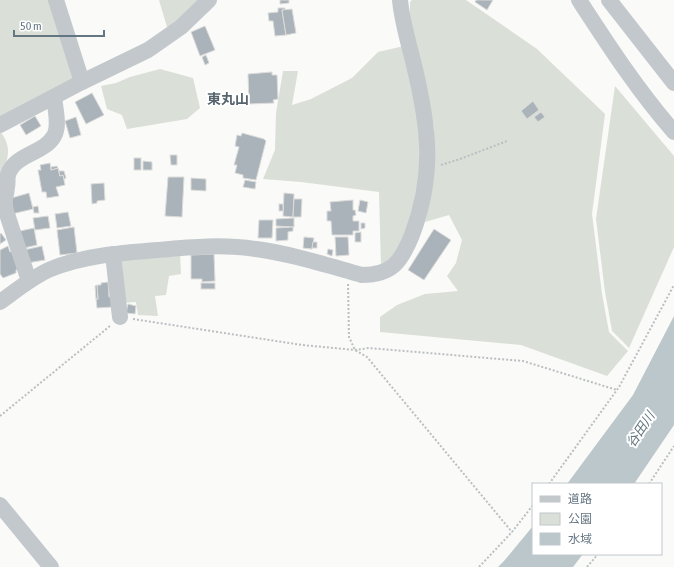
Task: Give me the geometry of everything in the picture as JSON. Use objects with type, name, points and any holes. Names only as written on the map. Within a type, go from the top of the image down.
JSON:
[{"type":"street","points":[[56,0],[82,82]]},
{"type":"street","points":[[0,125],[82,82],[148,50],[181,27],[209,0]]},
{"type":"street","points":[[0,302],[29,281],[53,268],[77,260],[114,254],[200,247],[228,246],[254,248],[289,254],[362,275],[374,275],[387,271],[398,262],[407,247],[422,207],[428,151],[426,119],[400,0]]},
{"type":"street","points":[[579,0],[627,73],[653,109],[674,132]]},
{"type":"street","points":[[609,0],[674,84]]},
{"type":"street","points":[[29,281],[4,201],[8,175],[13,165],[44,146],[55,135],[56,118],[54,97]]},
{"type":"street","points":[[114,254],[120,317]]},
{"type":"street","points":[[0,505],[51,567]]},
{"type":"path","points":[[427,167],[460,159],[507,141]]},
{"type":"path","points":[[348,271],[349,337],[356,350],[367,357],[512,532]]},
{"type":"path","points":[[549,483],[617,390],[674,285]]},
{"type":"path","points":[[0,416],[120,317],[302,345],[356,350],[369,348],[523,361],[617,390]]},
{"type":"path","points":[[650,483],[674,446]]},
{"type":"path","points":[[479,567],[512,532],[532,506]]},
{"type":"path","points":[[587,567],[597,555]]},
{"type":"green space","points":[[0,0],[49,0],[77,80],[0,120]]},
{"type":"green space","points":[[159,0],[202,0],[180,23],[167,27]]},
{"type":"green space","points":[[412,0],[466,0],[537,49],[605,114],[592,214],[602,294],[609,332],[628,351],[607,376],[521,345],[380,332],[380,317],[397,305],[425,294],[458,291],[447,276],[456,263],[462,240],[449,215],[425,222],[434,176],[434,128],[410,21],[410,2]]},
{"type":"green space","points":[[404,46],[420,119],[421,171],[413,214],[405,237],[392,257],[381,266],[379,192],[301,182],[263,179],[275,150],[276,113],[283,71],[298,71],[292,105],[311,99],[352,78],[378,52]]},
{"type":"green space","points":[[160,69],[193,78],[200,108],[187,119],[127,129],[122,115],[107,109],[101,86],[116,83],[130,77]]},
{"type":"green space","points":[[615,86],[674,156],[674,247],[629,348],[612,331],[605,292],[596,219]]},
{"type":"green space","points":[[0,131],[7,143],[8,154],[0,177]]},
{"type":"green space","points":[[180,254],[181,274],[169,276],[166,295],[155,296],[158,316],[138,315],[136,302],[123,303],[122,259]]},
{"type":"water","name":"谷田川","points":[[674,316],[674,425],[635,483],[568,483],[633,395]]},
{"type":"water","points":[[532,527],[532,555],[582,555],[573,567],[498,567]]},
{"type":"building","points":[[280,0],[289,0],[289,3],[280,4]]},
{"type":"building","points":[[476,0],[493,0],[487,10],[475,2]]},
{"type":"building","points":[[278,8],[285,8],[285,10],[282,10],[286,35],[275,36],[273,21],[269,21],[268,13],[278,12]]},
{"type":"building","points":[[292,9],[296,33],[286,35],[282,10]]},
{"type":"building","points":[[205,26],[215,50],[200,56],[191,32]]},
{"type":"building","points":[[206,55],[209,63],[205,65],[202,57]]},
{"type":"building","points":[[272,72],[272,75],[277,75],[278,99],[273,100],[274,103],[249,104],[248,74]]},
{"type":"building","points":[[92,93],[104,115],[86,124],[75,102]]},
{"type":"building","points":[[533,101],[539,110],[527,119],[521,111]]},
{"type":"building","points":[[541,112],[545,117],[538,122],[534,117]]},
{"type":"building","points":[[35,116],[41,126],[26,135],[20,125]]},
{"type":"building","points":[[76,117],[81,135],[70,138],[65,121]]},
{"type":"building","points":[[242,133],[264,139],[266,141],[256,180],[243,178],[243,175],[235,173],[237,165],[234,165],[239,147],[235,146],[237,135],[241,136]]},
{"type":"building","points":[[170,155],[177,155],[177,165],[171,165]]},
{"type":"building","points":[[134,158],[141,158],[141,170],[134,170]]},
{"type":"building","points":[[143,161],[152,162],[152,170],[143,170]]},
{"type":"building","points":[[50,163],[51,170],[58,168],[60,176],[63,175],[65,185],[56,187],[59,196],[47,198],[46,192],[42,192],[38,170],[41,170],[40,165]]},
{"type":"building","points":[[57,166],[58,168],[51,170],[51,167]]},
{"type":"building","points":[[58,169],[59,171],[64,171],[66,178],[64,179],[63,175],[60,176]]},
{"type":"building","points":[[168,177],[184,177],[182,217],[165,216]]},
{"type":"building","points":[[191,178],[206,179],[206,191],[191,190]]},
{"type":"building","points":[[245,180],[256,182],[255,189],[243,187]]},
{"type":"building","points":[[104,183],[105,200],[97,201],[97,203],[92,204],[91,184]]},
{"type":"building","points":[[29,193],[33,209],[12,214],[8,199]]},
{"type":"building","points":[[284,193],[294,194],[293,217],[283,216]]},
{"type":"building","points":[[294,199],[302,199],[301,217],[293,217]]},
{"type":"building","points":[[353,200],[353,210],[355,210],[356,215],[353,216],[353,221],[359,221],[359,231],[353,231],[353,235],[332,235],[331,221],[327,221],[327,211],[331,211],[330,202]]},
{"type":"building","points":[[360,200],[368,202],[366,213],[358,211]]},
{"type":"building","points":[[279,204],[283,204],[283,211],[279,211]]},
{"type":"building","points":[[38,206],[39,213],[34,213],[33,207]]},
{"type":"building","points":[[68,212],[71,226],[57,228],[55,214]]},
{"type":"building","points":[[48,216],[50,228],[35,230],[33,218]]},
{"type":"building","points":[[294,218],[294,227],[276,226],[276,219]]},
{"type":"building","points":[[259,220],[273,220],[272,238],[258,238]]},
{"type":"building","points":[[361,223],[365,223],[365,228],[361,229]]},
{"type":"building","points":[[74,227],[77,253],[60,255],[57,230]]},
{"type":"building","points":[[293,227],[293,231],[288,232],[288,240],[276,241],[276,228]]},
{"type":"building","points":[[34,228],[37,245],[24,248],[20,231]]},
{"type":"building","points":[[434,229],[451,240],[424,280],[408,270]]},
{"type":"building","points":[[361,232],[361,242],[355,242],[355,233]]},
{"type":"building","points":[[1,233],[6,240],[0,244],[0,234]]},
{"type":"building","points":[[304,237],[314,238],[312,249],[303,248]]},
{"type":"building","points":[[335,237],[348,237],[349,255],[336,256]]},
{"type":"building","points":[[313,242],[317,242],[317,248],[312,248]]},
{"type":"building","points":[[8,246],[10,252],[13,251],[20,269],[16,270],[16,273],[3,278],[0,274],[0,250]]},
{"type":"building","points":[[42,246],[45,260],[27,263],[24,250]]},
{"type":"building","points":[[328,249],[333,250],[332,256],[327,254]]},
{"type":"building","points":[[214,254],[215,281],[202,282],[202,279],[191,279],[191,255]]},
{"type":"building","points":[[108,282],[109,297],[111,297],[112,307],[97,308],[97,285]]},
{"type":"building","points":[[201,283],[215,283],[215,289],[201,289]]},
{"type":"building","points":[[97,285],[98,299],[96,299],[95,286]]},
{"type":"building","points":[[128,304],[136,306],[135,314],[126,313]]},
{"type":"district","name":"東丸山","points":[[228,99]]}]
